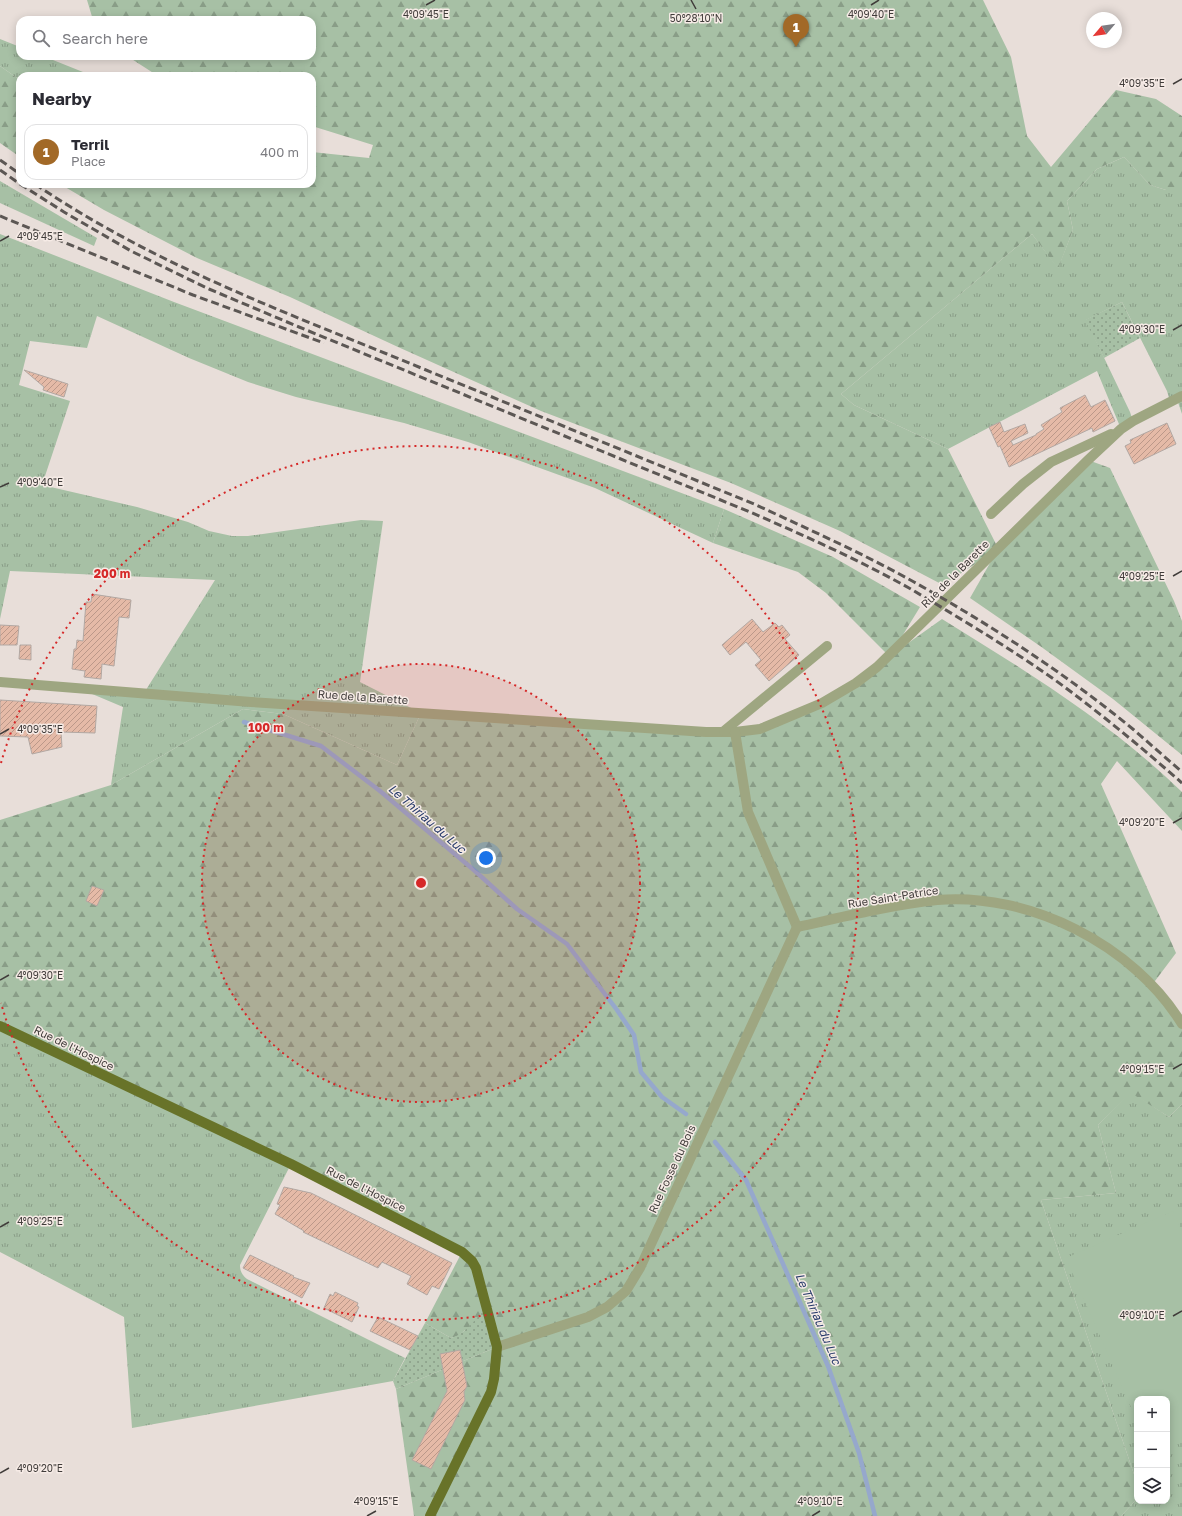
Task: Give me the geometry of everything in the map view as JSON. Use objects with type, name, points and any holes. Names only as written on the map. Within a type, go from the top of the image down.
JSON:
[{"type":"main road","name":"Rue de l'Hospice","points":[[0,1026],[291,1164],[462,1252],[472,1261],[476,1268],[497,1347],[494,1379],[491,1392],[430,1516]]},
{"type":"street","name":"Rue de la Barette","points":[[0,682],[251,702],[706,732],[736,732],[760,729],[822,703],[856,683],[877,667],[1121,429],[1132,421],[1182,396]]},
{"type":"street","points":[[991,514],[1028,480],[1051,462],[1121,429]]},
{"type":"street","points":[[724,731],[827,646]]},
{"type":"street","points":[[736,732],[748,812],[756,835],[797,927]]},
{"type":"street","name":"Rue Saint-Patrice","points":[[797,927],[879,909],[938,900],[969,900],[1000,904],[1048,915],[1084,933],[1110,949],[1131,965],[1152,984],[1169,1004],[1182,1024]]},
{"type":"street","name":"Rue Fosse du Bois","points":[[497,1347],[588,1317],[607,1307],[626,1291],[640,1268],[797,927]]},
{"type":"green space","points":[[87,0],[983,0],[1011,57],[1027,136],[1051,167],[1116,90],[1156,99],[1182,116],[1182,190],[1166,190],[1150,185],[1124,157],[1097,169],[1067,201],[1073,230],[1058,269],[1032,234],[841,394],[854,405],[948,449],[998,548],[1088,460],[1110,468],[1174,601],[1182,621],[1182,755],[1113,699],[970,598],[998,549],[943,585],[840,531],[731,483],[541,411],[290,297],[197,258],[104,210],[67,188],[316,188],[316,152],[369,158],[373,145],[316,127],[316,72],[152,72],[133,60],[316,60],[316,16],[92,16]]},
{"type":"green space","points":[[0,39],[16,45],[16,60],[53,60],[83,72],[16,72],[16,77],[0,66]]},
{"type":"green space","points":[[0,66],[16,77],[16,154],[0,143]]},
{"type":"green space","points":[[1124,157],[1150,185],[1166,190],[1182,190],[1182,414],[1177,399],[1170,401],[1167,391],[1122,302],[1086,320],[1133,421],[1121,429],[1097,371],[948,449],[854,405],[841,394],[1032,234],[1058,268],[1073,230],[1067,201],[1097,169]]},
{"type":"green space","points":[[0,181],[97,238],[94,246],[0,203]]},
{"type":"green space","points":[[0,234],[174,302],[724,509],[713,543],[595,488],[468,442],[404,423],[296,397],[248,382],[189,358],[97,316],[87,348],[30,341],[19,385],[70,401],[42,485],[137,507],[188,522],[209,531],[232,536],[248,536],[361,520],[383,521],[360,682],[421,713],[397,765],[283,714],[243,709],[111,785],[123,707],[78,688],[144,693],[215,580],[10,571],[0,619]]},
{"type":"green space","points":[[1122,302],[1140,338],[1104,358],[1085,320]]},
{"type":"green space","points":[[724,509],[833,557],[920,607],[890,656],[942,619],[1067,699],[1126,743],[1182,792],[1182,831],[1117,761],[1101,784],[1176,953],[1152,985],[1182,1024],[1182,1104],[1169,1117],[1131,1093],[1098,1125],[1116,1193],[1041,1200],[1134,1474],[1134,1502],[1121,1516],[414,1516],[396,1389],[497,1347],[465,1330],[458,1336],[451,1338],[425,1323],[462,1252],[0,1026],[0,820],[111,785],[243,709],[283,714],[397,765],[421,713],[736,732],[822,703],[889,656],[826,593],[798,572],[713,543]]},
{"type":"green space","points":[[0,1026],[291,1164],[240,1265],[240,1269],[247,1279],[405,1358],[393,1381],[132,1428],[124,1317],[0,1252]]},
{"type":"green space","points":[[1131,1092],[1169,1117],[1182,1104],[1182,1516],[1121,1516],[1134,1502],[1134,1504],[1170,1504],[1170,1396],[1134,1396],[1134,1474],[1041,1200],[1116,1193],[1098,1125]]},
{"type":"green space","points":[[1173,1211],[1182,1231],[1182,1437],[1170,1443],[1170,1396],[1134,1396],[1134,1414],[1066,1258]]},
{"type":"green space","points":[[487,1306],[497,1347],[396,1389],[393,1381],[425,1323],[451,1338],[462,1333]]},
{"type":"building","points":[[24,370],[68,384],[64,397],[43,390],[44,387]]},
{"type":"building","points":[[1085,395],[1091,407],[1105,400],[1115,421],[1093,432],[1092,428],[1009,467],[1000,446],[998,447],[989,427],[1000,422],[1004,432],[1025,424],[1028,433],[1011,441],[1013,445],[1036,435],[1044,429],[1041,425],[1062,412],[1060,408]]},
{"type":"building","points":[[1167,423],[1176,444],[1134,464],[1125,446],[1131,443],[1130,440]]},
{"type":"building","points":[[92,594],[131,600],[129,618],[119,617],[114,666],[102,664],[101,679],[84,677],[85,671],[72,669],[74,649],[76,649],[77,640],[83,641],[86,602],[91,602]]},
{"type":"building","points":[[752,619],[763,632],[775,623],[779,627],[782,625],[790,635],[785,639],[799,655],[769,681],[755,665],[761,660],[746,642],[730,655],[722,645]]},
{"type":"building","points":[[0,625],[19,626],[17,645],[0,645]]},
{"type":"building","points":[[20,645],[31,645],[31,660],[19,659]]},
{"type":"building","points":[[0,700],[97,706],[95,733],[61,732],[62,747],[32,754],[28,737],[0,736]]},
{"type":"building","points":[[92,886],[104,890],[97,906],[86,901]]},
{"type":"building","points":[[284,1187],[311,1193],[452,1263],[439,1289],[432,1286],[427,1295],[407,1284],[411,1276],[382,1262],[378,1268],[303,1232],[304,1231],[275,1214],[280,1205],[277,1204]]},
{"type":"building","points":[[250,1255],[294,1276],[293,1277],[310,1283],[302,1298],[243,1268]]},
{"type":"building","points":[[335,1292],[358,1303],[357,1306],[359,1307],[352,1322],[324,1308],[330,1294],[333,1296]]},
{"type":"building","points":[[378,1317],[418,1336],[410,1350],[370,1331]]},
{"type":"building","points":[[460,1350],[467,1386],[464,1392],[465,1400],[431,1469],[412,1460],[447,1391],[440,1354]]},
{"type":"waterway","name":"Le Thiriau du Luc","points":[[244,722],[321,746],[380,791],[475,871],[517,909],[567,944],[634,1035],[641,1072],[662,1097],[686,1114]]},
{"type":"waterway","name":"Le Thiriau du Luc","points":[[715,1142],[746,1180],[828,1366],[859,1453],[875,1516]]},
{"type":"railway","points":[[0,160],[16,171]]},
{"type":"railway","points":[[0,170],[16,181]]},
{"type":"railway","points":[[26,188],[131,251],[209,289],[750,512],[871,568],[909,588],[964,621],[1055,680],[1120,730],[1182,783]]},
{"type":"railway","points":[[41,188],[76,211],[119,235],[206,278],[296,317],[754,504],[875,561],[943,598],[1000,633],[1055,670],[1108,709],[1182,772]]},
{"type":"railway","points":[[0,216],[193,295],[324,343]]},
{"type":"place","name":"Terril","points":[[796,47]]}]
